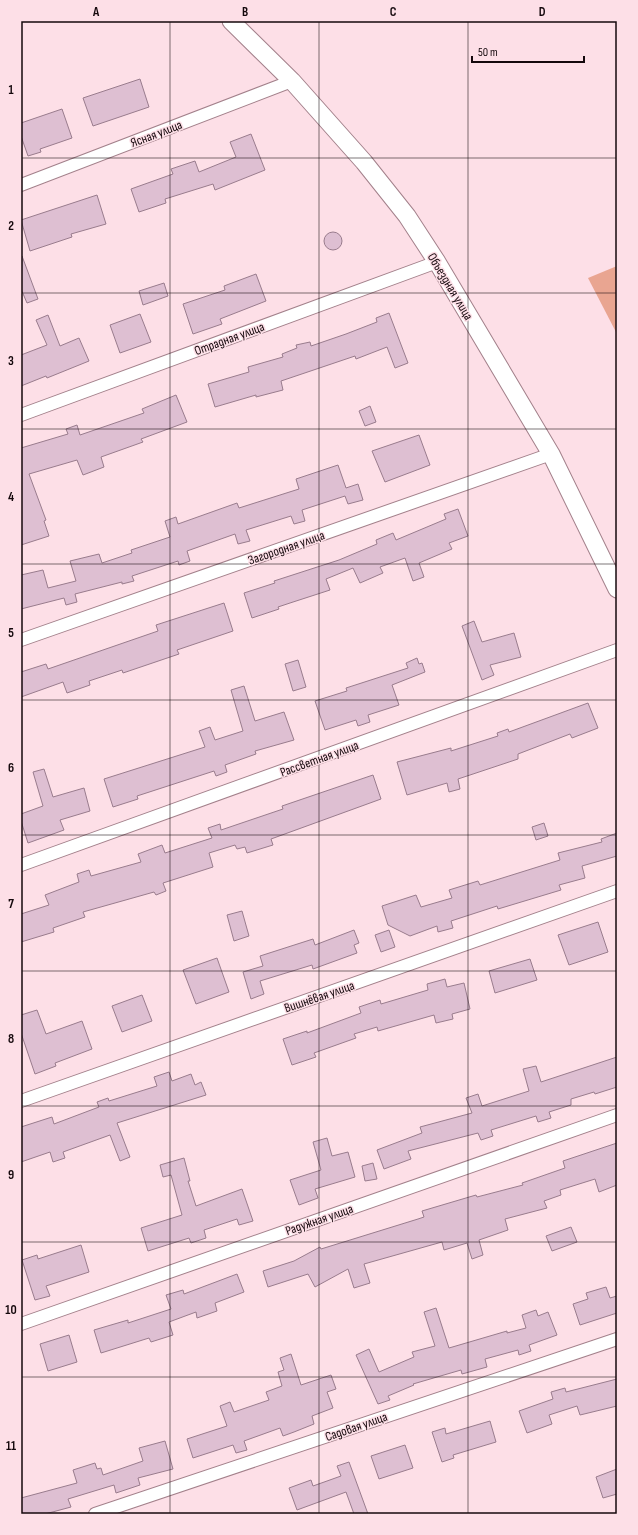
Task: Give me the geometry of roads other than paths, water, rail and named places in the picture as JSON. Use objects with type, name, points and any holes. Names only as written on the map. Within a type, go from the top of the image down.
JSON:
[{"type":"main road","name":"Объездная улица","points":[[231,21],[292,81],[378,180],[407,216],[437,262],[551,454],[617,589]]},
{"type":"street","name":"Ясная улица","points":[[21,185],[292,81]]},
{"type":"street","name":"Отрадная улица","points":[[21,415],[437,262]]},
{"type":"street","name":"Загородная улица","points":[[21,640],[551,454]]},
{"type":"street","name":"Рассветная улица","points":[[21,865],[617,650]]},
{"type":"street","name":"Вишнёвая улица","points":[[21,1101],[617,891]]},
{"type":"street","name":"Радужная улица","points":[[21,1324],[617,1115]]},
{"type":"street","name":"Садовая улица","points":[[95,1514],[617,1338]]}]
